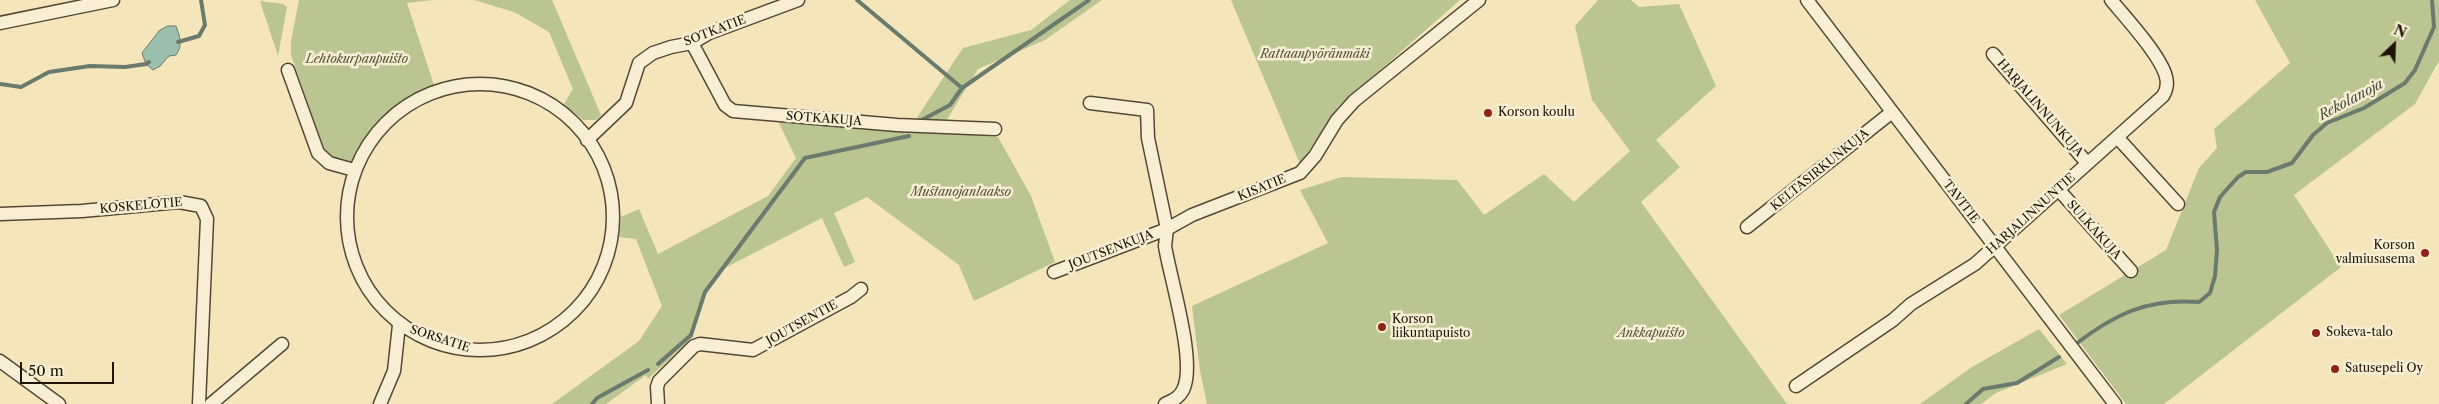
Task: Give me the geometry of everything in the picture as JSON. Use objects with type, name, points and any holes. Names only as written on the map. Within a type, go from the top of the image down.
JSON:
[{"type":"street","points":[[0,22],[113,0]]},
{"type":"street","name":"SOTKATIE","points":[[588,140],[626,103],[639,63],[671,46],[692,43],[709,33],[798,0]]},
{"type":"street","name":"KISATIE","points":[[1167,229],[1192,216],[1300,173],[1315,156],[1337,120],[1354,101],[1479,0]]},
{"type":"street","name":"HARJALINNUNTIE","points":[[1796,386],[1893,320],[1911,304],[1976,264],[2163,96],[2167,86],[2166,76],[2152,52],[2111,0]]},
{"type":"street","name":"TAVITIE","points":[[1813,2],[1892,112],[2115,404]]},
{"type":"street","name":"SOTKAKUJA","points":[[692,43],[725,106],[733,111],[906,126],[995,129]]},
{"type":"street","name":"HARJALINNUNKUJA","points":[[1993,54],[2087,163]]},
{"type":"street","points":[[288,70],[318,154],[329,163],[354,170]]},
{"type":"street","name":"SORSATIE","points":[[476,84],[511,87],[536,98],[564,114],[588,140],[610,185],[615,220],[603,268],[589,297],[569,317],[547,333],[520,346],[489,351],[470,350],[417,334],[399,325],[374,298],[350,252],[347,228],[348,196],[354,170],[367,147],[390,118],[420,97],[449,86],[476,84]]},
{"type":"street","points":[[1090,103],[1147,110],[1148,138],[1167,229],[1165,246],[1187,357],[1187,377],[1183,389],[1177,398],[1165,404]]},
{"type":"street","name":"KELTASIRKUNKUJA","points":[[1747,227],[1892,112]]},
{"type":"street","points":[[2117,137],[2178,204]]},
{"type":"street","name":"SULKAKUJA","points":[[2058,189],[2131,271]]},
{"type":"street","name":"KOSKELOTIE","points":[[0,214],[82,211],[180,202],[201,206],[207,219],[199,404]]},
{"type":"street","name":"JOUTSENKUJA","points":[[1054,272],[1167,229]]},
{"type":"street","name":"JOUTSENTIE","points":[[658,404],[657,387],[659,381],[694,346],[700,344],[753,350],[816,314],[851,297],[860,290]]},
{"type":"street","name":"SORSATIE","points":[[380,404],[394,371],[399,325]]},
{"type":"street","points":[[211,404],[282,344]]},
{"type":"street","points":[[0,361],[59,404]]},
{"type":"green space","name":"Lehtokurpanpuisto","points":[[299,0],[433,0],[407,3],[434,85],[396,108],[367,139],[352,165],[336,159],[325,151],[291,55],[291,41]]},
{"type":"green space","points":[[474,0],[552,0],[601,115],[596,120],[583,120],[564,104],[573,89],[549,32],[514,12]]},
{"type":"green space","points":[[1070,0],[1102,0],[1045,40],[978,69],[946,121],[916,119],[963,48],[1031,30]]},
{"type":"green space","name":"Rattaanpyöränmäki","points":[[1231,0],[1460,0],[1339,106],[1300,164]]},
{"type":"green space","name":"Ankkapuisto","points":[[1598,0],[1631,0],[1639,7],[1679,4],[1716,86],[1656,140],[1680,167],[1641,202],[1787,404],[1207,404],[1200,371],[1192,306],[1328,243],[1300,190],[1342,177],[1457,180],[1484,215],[1544,174],[1574,202],[1630,151],[1592,100],[1575,26]]},
{"type":"green space","points":[[2255,0],[2439,0],[2439,61],[2415,104],[2294,195],[2341,267],[2164,404],[2126,404],[2059,315],[2166,250],[2199,168],[2217,148],[2214,129],[2290,63]]},
{"type":"green space","points":[[260,1],[283,4],[287,7],[278,56]]},
{"type":"green space","name":"Mustanojanlaakso","points":[[778,121],[998,137],[1031,196],[1055,262],[974,301],[959,265],[867,197],[834,213],[855,262],[844,267],[822,218],[721,270],[704,293],[691,335],[694,336],[648,379],[646,375],[606,404],[552,404],[639,341],[662,306],[636,239],[619,237],[621,217],[639,209],[658,254],[768,196],[796,158]]},
{"type":"green space","points":[[2039,329],[2067,364],[1996,393],[1981,404],[1920,404],[1972,367]]},
{"type":"shaded area","points":[[168,26],[176,26],[180,37],[180,48],[176,55],[169,56],[160,66],[153,70],[146,64],[142,53],[159,31]]},
{"type":"waterway","points":[[178,42],[199,36],[205,25],[201,0]]},
{"type":"waterway","points":[[857,0],[962,88]]},
{"type":"waterway","points":[[920,121],[950,105],[962,88],[1089,0]]},
{"type":"waterway","name":"Rekolanoja","points":[[2076,344],[2104,324],[2133,310],[2164,303],[2181,301],[2199,302],[2210,293],[2215,276],[2217,250],[2214,212],[2220,197],[2238,177],[2246,172],[2267,172],[2292,163],[2313,135],[2327,123],[2364,108],[2405,83],[2415,70],[2434,27],[2432,0]]},
{"type":"waterway","points":[[0,84],[21,87],[49,72],[90,66],[125,67],[149,62]]},
{"type":"waterway","points":[[658,364],[691,335],[705,292],[805,158],[909,136]]},
{"type":"waterway","name":"Rekolanoja","points":[[1966,404],[1983,389],[2017,383],[2059,357]]},
{"type":"waterway","points":[[592,404],[597,398],[648,370]]},
{"type":"place","name":"Korson koulu","points":[[1488,113]]},
{"type":"place","name":"Korson valmiusasema","points":[[2425,253]]},
{"type":"place","name":"Korson liikuntapuisto","points":[[1382,327]]},
{"type":"place","name":"Sokeva-talo","points":[[2316,333]]},
{"type":"place","name":"Satusepeli Oy","points":[[2335,369]]}]
